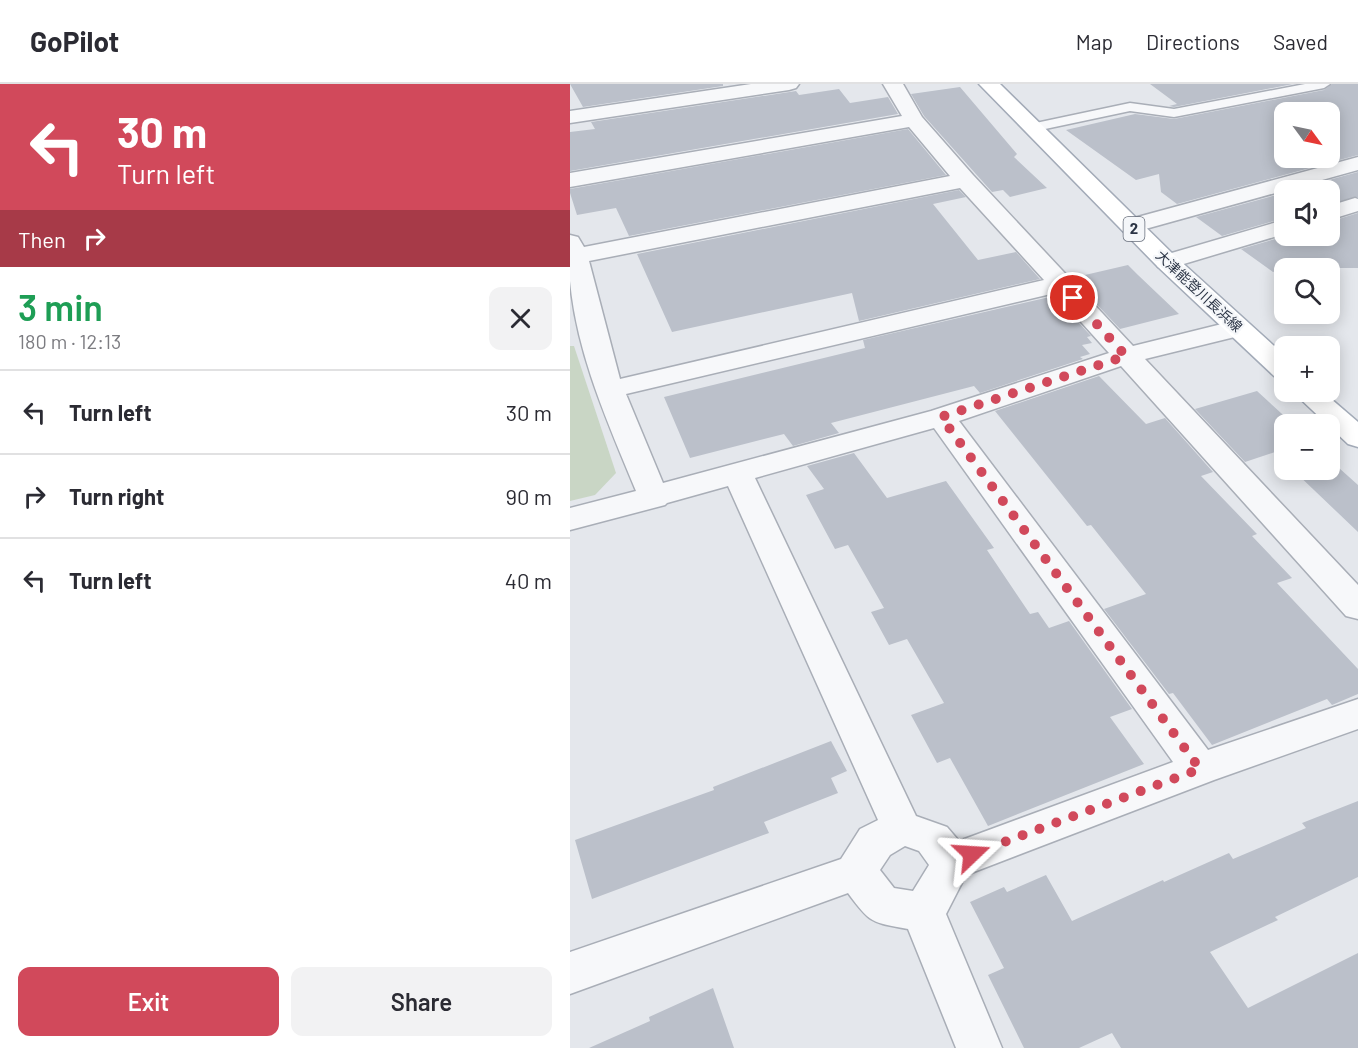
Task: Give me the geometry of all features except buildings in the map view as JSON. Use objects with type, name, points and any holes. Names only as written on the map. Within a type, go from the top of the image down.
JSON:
[{"type":"main road","name":"大津能登川長浜線","points":[[989,84],[1167,262],[1274,361]]},
{"type":"main road","points":[[1318,402],[1358,438]]},
{"type":"street","points":[[570,117],[789,84]]},
{"type":"street","points":[[893,84],[914,120],[965,180],[1358,607]]},
{"type":"street","points":[[570,180],[914,120]]},
{"type":"street","points":[[1131,226],[1358,163]]},
{"type":"street","points":[[654,498],[609,390],[580,329],[573,249],[965,180]]},
{"type":"street","points":[[1340,210],[1355,206]]},
{"type":"street","points":[[1167,262],[1274,230]]},
{"type":"street","points":[[609,390],[1060,284]]},
{"type":"street","points":[[570,519],[738,475],[941,417],[1126,356],[1239,328]]},
{"type":"street","points":[[941,417],[1200,769]]},
{"type":"street","points":[[738,475],[902,828],[933,839],[951,862]]},
{"type":"street","points":[[923,912],[939,888],[951,862],[1200,769],[1358,714]]},
{"type":"street","points":[[570,973],[856,872],[875,842],[902,828]]},
{"type":"street","points":[[856,872],[882,905],[923,912]]},
{"type":"street","points":[[923,912],[979,1048]]},
{"type":"lane","points":[[1031,128],[1130,107],[1174,113],[1324,84]]},
{"type":"green space","points":[[570,346],[574,346],[616,473],[595,495],[570,501]]},
{"type":"route","points":[[972,854],[1200,769],[941,417],[1126,356],[1073,298]]}]
